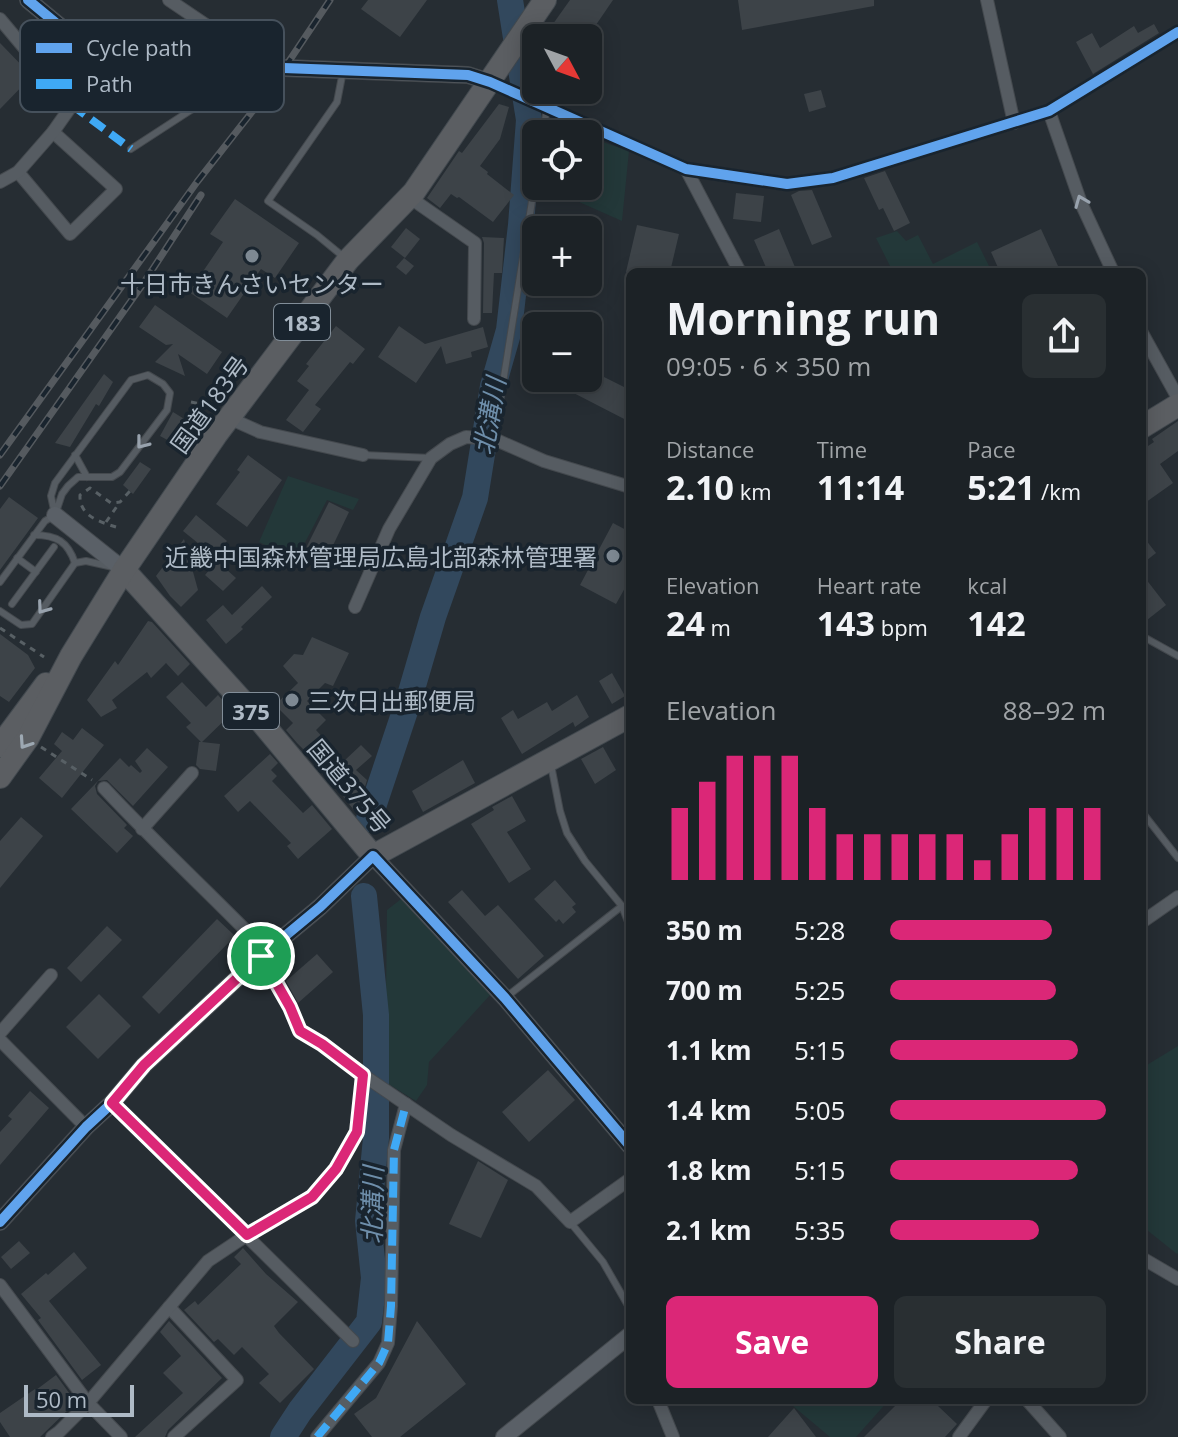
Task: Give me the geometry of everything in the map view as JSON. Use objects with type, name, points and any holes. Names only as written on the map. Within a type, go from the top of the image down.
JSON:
[{"type":"highway","name":"国道183号","points":[[0,777],[28,738],[71,656],[124,570],[229,418],[348,260],[409,197],[545,0]]},
{"type":"highway","points":[[1146,425],[1178,405]]},
{"type":"highway","name":"国道375号","points":[[124,570],[263,724],[373,856],[626,718]]},
{"type":"highway","name":"国道183号","points":[[0,746],[40,690],[71,656]]},
{"type":"street","points":[[28,0],[52,20]]},
{"type":"street","points":[[169,0],[199,20]]},
{"type":"street","points":[[987,0],[1014,123]]},
{"type":"street","points":[[0,19],[20,43]]},
{"type":"street","points":[[284,67],[468,75],[686,169],[787,184],[833,178],[1049,111],[1178,32]]},
{"type":"street","points":[[1049,111],[1081,203],[1111,268]]},
{"type":"street","points":[[0,182],[18,172],[67,112]]},
{"type":"street","points":[[18,172],[70,234],[116,189],[53,132]]},
{"type":"street","points":[[686,169],[738,268]]},
{"type":"street","points":[[409,197],[475,243],[474,319]]},
{"type":"street","points":[[1146,340],[1178,398]]},
{"type":"street","points":[[229,418],[260,432],[363,455]]},
{"type":"street","points":[[355,607],[389,529],[431,458],[458,440],[466,437],[486,438],[544,461],[626,486]]},
{"type":"street","points":[[55,515],[124,570]]},
{"type":"street","points":[[142,829],[192,773]]},
{"type":"street","points":[[104,788],[237,921],[264,954],[299,1030]]},
{"type":"street","points":[[0,1222],[144,1065],[373,856],[505,998],[626,1141]]},
{"type":"street","points":[[1146,919],[1178,897]]},
{"type":"street","points":[[0,1033],[51,975]]},
{"type":"street","points":[[0,1040],[86,1127]]},
{"type":"street","points":[[52,1437],[88,1403],[208,1261],[312,1197],[336,1169],[357,1132],[363,1075],[451,1135],[536,1186],[570,1222],[626,1182]]},
{"type":"street","points":[[112,1103],[353,1341]]},
{"type":"street","points":[[317,1437],[379,1363],[388,1343],[394,1150],[406,1104]]},
{"type":"street","points":[[1146,1260],[1178,1279]]},
{"type":"street","points":[[0,1285],[88,1403],[121,1437]]},
{"type":"street","points":[[169,1307],[237,1380],[174,1437]]},
{"type":"street","points":[[504,1437],[626,1338]]},
{"type":"street","points":[[659,1437],[671,1433],[660,1404]]},
{"type":"street","points":[[959,1437],[983,1404]]},
{"type":"street","points":[[1031,1404],[1060,1437]]},
{"type":"lane","points":[[343,70],[337,102],[268,201],[348,260]]},
{"type":"lane","points":[[543,106],[543,120]]},
{"type":"lane","points":[[131,149],[188,112]]},
{"type":"lane","points":[[486,438],[531,200]]},
{"type":"lane","points":[[0,582],[45,521],[55,515],[68,486],[78,477],[112,477],[120,472],[167,410],[170,393],[163,384],[148,375],[131,380],[55,483],[51,496],[55,515]]},
{"type":"lane","points":[[75,455],[87,477]]},
{"type":"lane","points":[[363,455],[431,458]]},
{"type":"lane","points":[[34,535],[57,539],[71,550],[75,563]]},
{"type":"lane","points":[[12,604],[54,547]]},
{"type":"lane","points":[[17,558],[36,572]]},
{"type":"lane","points":[[0,611],[21,625],[32,624],[75,563],[86,561],[124,570]]},
{"type":"lane","points":[[1146,638],[1178,656]]},
{"type":"lane","points":[[550,761],[567,833],[585,861],[622,906],[626,916]]},
{"type":"lane","points":[[1146,817],[1178,858]]},
{"type":"lane","points":[[505,998],[622,906]]},
{"type":"lane","points":[[299,1030],[363,1075]]},
{"type":"lane","points":[[570,1222],[603,1262],[626,1302]]},
{"type":"path","points":[[191,402],[206,405]]},
{"type":"path","points":[[116,527],[96,520],[83,510],[80,495],[90,488],[111,503],[120,502]]},
{"type":"path","points":[[105,524],[130,491]]},
{"type":"path","points":[[0,628],[44,657]]},
{"type":"path","points":[[28,738],[104,788]]},
{"type":"green space","points":[[602,142],[629,151],[622,221],[575,200],[602,200]]},
{"type":"green space","points":[[897,231],[906,241],[918,235],[933,264],[977,242],[990,268],[891,268],[876,238]]},
{"type":"green space","points":[[288,476],[359,499],[353,510],[327,500],[296,560],[259,542]]},
{"type":"green space","points":[[405,896],[491,994],[429,1062],[427,1085],[416,1101],[385,1082],[387,910]]},
{"type":"green space","points":[[1178,1046],[1177,1254],[1146,1229],[1146,1066]]},
{"type":"green space","points":[[791,1404],[885,1404],[856,1437],[830,1437]]},
{"type":"building","points":[[368,0],[427,0],[400,37],[361,9]]},
{"type":"building","points":[[570,0],[613,0],[597,24],[553,24]]},
{"type":"building","points":[[738,0],[874,0],[874,6],[742,30]]},
{"type":"building","points":[[1154,24],[1159,33],[1093,74],[1076,42],[1092,33],[1100,48],[1134,26],[1138,33]]},
{"type":"building","points":[[0,43],[20,64],[20,88],[0,109]]},
{"type":"building","points":[[821,90],[826,107],[809,112],[804,94]]},
{"type":"building","points":[[499,104],[509,107],[500,139],[480,166],[514,195],[493,222],[451,194],[440,208],[427,198],[459,151],[462,153]]},
{"type":"building","points":[[885,171],[910,223],[894,231],[883,208],[879,210],[864,178]]},
{"type":"building","points":[[812,190],[832,237],[812,245],[791,195]]},
{"type":"building","points":[[736,193],[764,196],[761,222],[733,219]]},
{"type":"building","name":"十日市きんさいセンター","points":[[235,199],[299,243],[275,278],[261,269],[227,318],[189,292],[223,242],[210,234]]},
{"type":"building","points":[[637,225],[679,234],[671,268],[627,268]]},
{"type":"building","points":[[406,228],[420,239],[405,258],[391,247]]},
{"type":"building","points":[[779,229],[795,268],[766,268],[754,240]]},
{"type":"building","points":[[1041,229],[1058,266],[998,268],[991,252]]},
{"type":"building","points":[[482,237],[504,238],[502,273],[494,273],[492,313],[483,313]]},
{"type":"building","points":[[404,258],[414,266],[406,275],[396,267]]},
{"type":"building","points":[[155,305],[222,352],[207,374],[178,354],[185,376],[155,362],[173,344],[166,345],[139,327]]},
{"type":"building","points":[[336,326],[365,349],[353,364],[350,362],[315,405],[321,409],[303,432],[286,420],[309,390],[297,381],[309,366],[306,364]]},
{"type":"building","points":[[399,326],[425,344],[483,327],[488,347],[471,352],[472,357],[446,364],[441,346],[416,383],[378,357]]},
{"type":"building","points":[[104,374],[113,382],[70,447],[55,443]]},
{"type":"building","points":[[602,376],[626,388],[626,420],[572,392],[602,392]]},
{"type":"building","points":[[173,412],[186,420],[171,442],[160,436]]},
{"type":"building","points":[[1178,421],[1178,451],[1160,464],[1173,483],[1146,502],[1146,447],[1154,442],[1152,439]]},
{"type":"building","points":[[248,455],[282,480],[247,527],[216,504],[240,472],[237,470]]},
{"type":"building","points":[[140,462],[151,469],[133,494],[123,485]]},
{"type":"building","points":[[9,497],[38,518],[0,570],[0,509]]},
{"type":"building","points":[[329,502],[349,512],[325,562],[304,552]]},
{"type":"building","points":[[196,515],[227,541],[214,556],[183,531]]},
{"type":"building","name":"近畿中国森林管理局広島北部森林管理署","points":[[613,523],[626,530],[626,586],[616,604],[580,585]]},
{"type":"building","points":[[184,539],[198,590],[181,607],[156,576]]},
{"type":"building","points":[[1146,540],[1156,553],[1146,561]]},
{"type":"building","points":[[217,561],[236,578],[223,591],[205,575]]},
{"type":"building","points":[[1146,579],[1166,605],[1146,621]]},
{"type":"building","points":[[262,586],[272,597],[226,644],[206,620],[223,605],[232,615]]},
{"type":"building","points":[[148,621],[190,664],[178,676],[166,663],[151,678],[147,672],[112,700],[117,708],[101,717],[87,700],[115,661],[118,665]]},
{"type":"building","points":[[0,634],[28,655],[35,668],[9,702],[0,696]]},
{"type":"building","points":[[312,637],[349,653],[333,686],[325,683],[307,701],[326,720],[316,730],[344,761],[361,745],[372,756],[356,770],[367,780],[357,814],[338,790],[347,782],[320,754],[314,760],[297,743],[286,730],[293,723],[275,705],[298,683],[283,666],[294,654],[303,655]]},
{"type":"building","points":[[612,673],[625,696],[612,704],[599,681]]},
{"type":"building","points":[[182,682],[206,707],[218,695],[233,712],[202,742],[220,744],[216,771],[200,769],[196,765],[201,742],[186,727],[191,723],[166,697]]},
{"type":"building","points":[[577,695],[589,717],[575,727],[573,722],[522,754],[501,718],[513,710],[518,719],[547,702],[552,711]]},
{"type":"building","points":[[82,728],[104,745],[62,798],[39,778],[62,751],[54,744],[62,732],[73,740]]},
{"type":"building","points":[[603,747],[616,770],[595,784],[581,759]]},
{"type":"building","points":[[147,748],[168,767],[133,806],[107,780],[98,781],[95,786],[97,794],[127,825],[124,828],[133,836],[117,853],[71,809],[120,758],[140,773],[142,771],[135,761]]},
{"type":"building","points":[[270,754],[278,763],[271,770],[277,776],[272,781],[303,813],[312,805],[332,829],[298,859],[287,846],[291,843],[250,801],[238,812],[224,796]]},
{"type":"building","points":[[463,760],[475,783],[423,812],[412,791]]},
{"type":"building","points":[[512,796],[526,821],[507,832],[531,869],[509,883],[471,824]]},
{"type":"building","points":[[21,817],[43,836],[0,888],[0,841]]},
{"type":"building","points":[[555,880],[576,904],[572,907],[576,912],[563,924],[559,919],[556,922],[534,899]]},
{"type":"building","points":[[462,890],[485,916],[498,905],[544,956],[518,979],[448,902]]},
{"type":"building","points":[[217,919],[235,936],[159,1014],[142,997]]},
{"type":"building","points":[[107,926],[122,940],[81,982],[67,968]]},
{"type":"building","points":[[317,954],[333,972],[298,1003],[286,981]]},
{"type":"building","points":[[99,994],[131,1026],[98,1059],[66,1027]]},
{"type":"building","points":[[548,1070],[575,1100],[529,1142],[502,1112]]},
{"type":"building","points":[[30,1091],[49,1108],[0,1165],[0,1132],[12,1119],[8,1116]]},
{"type":"building","points":[[478,1161],[508,1180],[481,1238],[449,1224]]},
{"type":"building","points":[[19,1241],[30,1253],[11,1269],[1,1257]]},
{"type":"building","points":[[243,1248],[266,1274],[298,1302],[274,1326],[314,1369],[280,1403],[259,1383],[269,1374],[242,1347],[234,1355],[218,1339],[214,1342],[184,1310],[195,1301],[198,1305],[241,1264],[234,1257]]},
{"type":"building","points":[[74,1252],[87,1268],[49,1301],[101,1365],[82,1380],[38,1320],[41,1318],[21,1294]]},
{"type":"building","points":[[169,1321],[222,1378],[168,1430],[165,1437],[135,1437],[183,1393],[163,1373],[181,1356],[160,1332]]},
{"type":"building","points":[[417,1321],[466,1384],[400,1437],[372,1437],[354,1414],[376,1398]]},
{"type":"building","points":[[56,1375],[75,1401],[71,1407],[40,1437],[10,1437],[0,1422],[0,1413]]},
{"type":"building","points":[[897,1404],[940,1404],[938,1406],[957,1424],[945,1437],[864,1437]]},
{"type":"building","points":[[794,1408],[816,1437],[768,1437]]},
{"type":"waterway","name":"北溝川","points":[[369,819],[433,617],[475,498],[493,386],[509,330],[529,120],[510,0]]},
{"type":"waterway","name":"北溝川","points":[[283,1437],[369,1322],[374,1278],[368,1221],[376,1138],[376,1015],[364,896]]},
{"type":"railway","points":[[284,69],[330,0]]},
{"type":"railway","points":[[0,455],[197,182],[252,112]]},
{"type":"railway","points":[[0,486],[143,284],[201,195]]},
{"type":"marked path","points":[[81,112],[131,149]]},
{"type":"marked path","points":[[317,1437],[379,1363],[388,1343],[394,1150],[406,1104]]},
{"type":"cycle path","points":[[28,0],[52,20]]},
{"type":"cycle path","points":[[284,68],[468,75],[686,169],[787,184],[833,178],[1049,111],[1178,32]]},
{"type":"cycle path","points":[[0,1222],[144,1065],[373,856],[505,998],[626,1141]]},
{"type":"place","name":"十日市きんさいセンター","points":[[252,256]]},
{"type":"place","name":"近畿中国森林管理局広島北部森林管理署","points":[[613,556]]},
{"type":"place","name":"三次日出郵便局","points":[[292,700]]},
{"type":"route","points":[[261,956],[300,1031],[363,1075],[357,1132],[336,1169],[312,1197],[247,1235],[112,1103],[144,1065],[261,956]]}]
